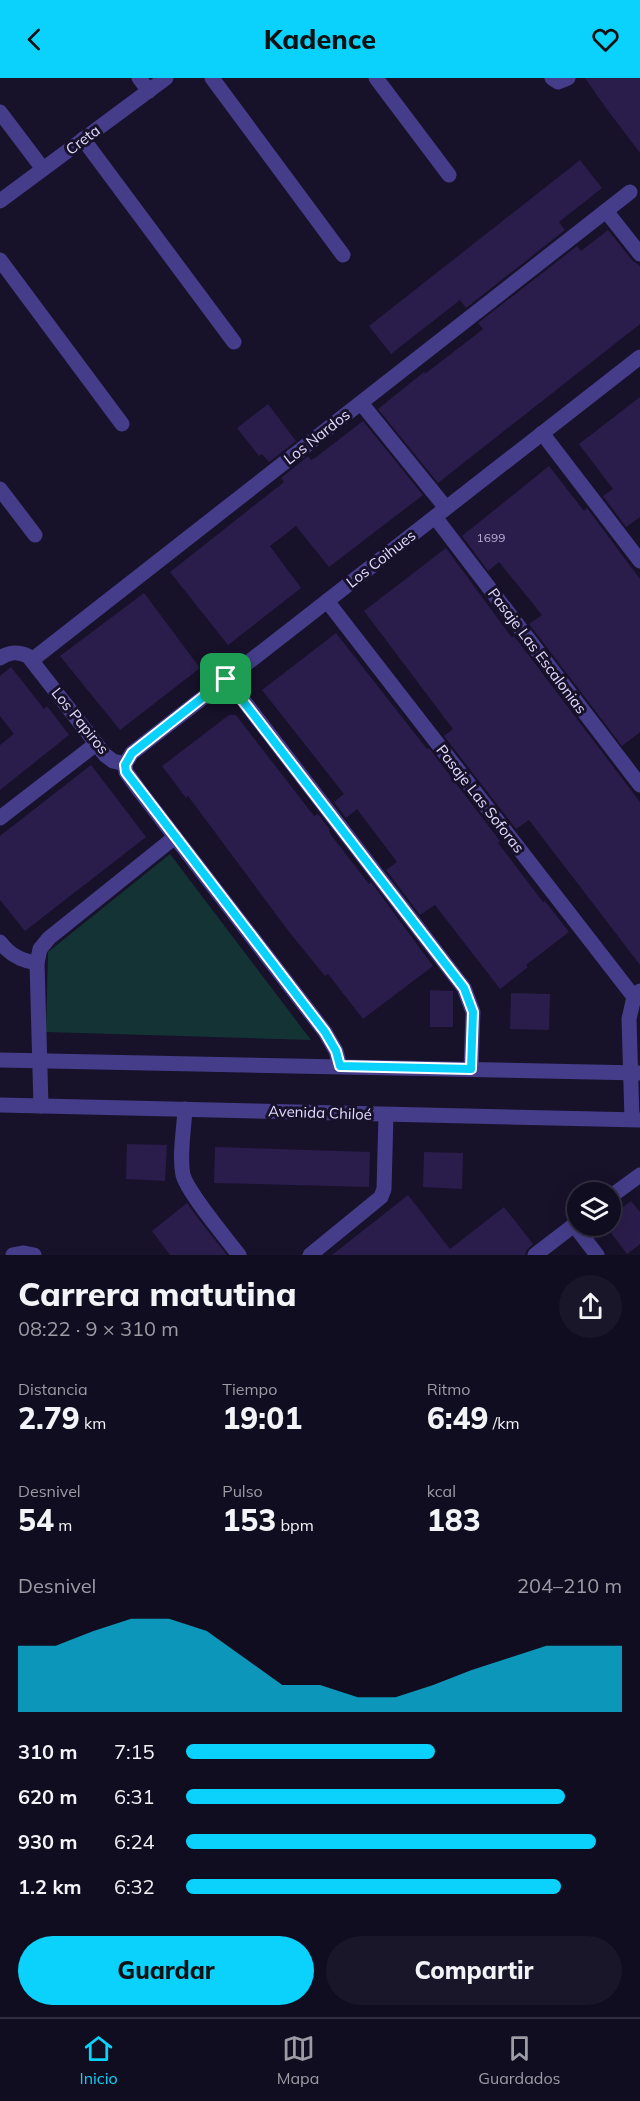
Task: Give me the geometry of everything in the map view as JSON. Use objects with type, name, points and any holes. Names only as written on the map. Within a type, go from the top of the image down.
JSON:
[{"type":"street","points":[[139,78],[149,91]]},
{"type":"street","name":"Creta","points":[[0,201],[166,78]]},
{"type":"street","points":[[212,78],[343,255]]},
{"type":"street","points":[[376,78],[449,176]]},
{"type":"street","points":[[0,112],[43,169]]},
{"type":"street","points":[[83,140],[234,342]]},
{"type":"street","name":"Los Nardos","points":[[32,660],[630,192]]},
{"type":"street","points":[[606,211],[640,254]]},
{"type":"street","points":[[0,260],[122,424]]},
{"type":"street","name":"Los Coihues","points":[[125,765],[132,753],[640,357]]},
{"type":"street","name":"Pasaje Las Escalonias","points":[[361,403],[640,785]]},
{"type":"street","points":[[542,434],[640,561]]},
{"type":"street","points":[[0,489],[35,535]]},
{"type":"street","name":"Pasaje Las Soforas","points":[[327,601],[637,994]]},
{"type":"street","points":[[0,658],[8,653],[17,652],[32,660]]},
{"type":"street","name":"Los Papiros","points":[[32,660],[96,744],[113,761],[125,765],[130,778],[325,1032],[336,1051],[340,1066]]},
{"type":"street","points":[[226,679],[464,988],[473,1012],[471,1069]]},
{"type":"street","points":[[0,818],[96,744]]},
{"type":"street","points":[[41,1106],[37,963],[40,949],[49,938],[175,837]]},
{"type":"street","points":[[0,942],[12,955],[37,963]]},
{"type":"street","points":[[636,1119],[635,1073],[629,1019],[637,994]]},
{"type":"street","points":[[0,1060],[635,1073]]},
{"type":"street","name":"Avenida Chiloé","points":[[0,1105],[636,1119]]},
{"type":"street","points":[[185,1109],[182,1158],[184,1176],[190,1189],[239,1255]]},
{"type":"street","points":[[310,1255],[381,1197],[384,1189],[386,1114]]},
{"type":"street","points":[[621,1189],[640,1175]]},
{"type":"street","points":[[535,1255],[567,1230]]},
{"type":"street","points":[[585,1236],[597,1255]]},
{"type":"street","points":[[13,1255],[34,1255]]},
{"type":"green space","points":[[170,854],[311,1040],[46,1032],[48,952]]},
{"type":"building","points":[[585,78],[640,78],[640,153],[606,108]]},
{"type":"building","points":[[580,160],[602,188],[559,222],[565,230],[466,308],[460,300],[391,354],[369,326]]},
{"type":"building","points":[[608,230],[632,260],[640,266],[640,324],[438,483],[378,409],[483,329],[478,323],[577,246],[581,251]]},
{"type":"building","points":[[640,397],[640,517],[626,527],[603,496],[613,489],[579,444]]},
{"type":"building","points":[[268,404],[296,441],[269,462],[262,454],[259,456],[237,428]]},
{"type":"building","points":[[363,421],[423,495],[329,567],[296,526],[270,546],[301,588],[228,645],[170,572],[284,482],[281,478],[308,456],[311,460],[315,458]]},
{"type":"building","points":[[549,466],[584,511],[587,508],[640,579],[640,732],[622,746],[529,624],[542,615],[499,562],[488,571],[462,536]]},
{"type":"building","points":[[446,548],[512,638],[514,636],[640,802],[640,965],[529,820],[516,829],[444,736],[453,729],[364,611]]},
{"type":"building","points":[[144,593],[200,668],[120,730],[60,656]]},
{"type":"building","points":[[336,633],[427,749],[429,748],[500,841],[498,843],[569,932],[526,965],[528,967],[500,989],[435,905],[420,915],[386,870],[397,862],[357,809],[346,818],[334,802],[344,794],[262,690]]},
{"type":"building","points":[[11,667],[44,709],[47,706],[69,735],[0,790],[0,745],[14,734],[0,716],[0,676]]},
{"type":"building","points":[[229,715],[236,715],[314,816],[318,814],[331,835],[369,884],[371,882],[433,966],[363,1019],[328,974],[325,976],[290,933],[188,796],[186,798],[162,766]]},
{"type":"building","points":[[91,765],[146,837],[25,931],[0,900],[0,836]]},
{"type":"building","points":[[430,990],[453,991],[453,1027],[430,1027]]},
{"type":"building","points":[[511,993],[550,994],[549,1030],[510,1029]]},
{"type":"building","points":[[127,1144],[167,1145],[165,1181],[126,1179]]},
{"type":"building","points":[[215,1147],[370,1152],[369,1187],[214,1183]]},
{"type":"building","points":[[424,1152],[463,1153],[462,1189],[423,1187]]},
{"type":"building","points":[[408,1195],[450,1249],[504,1207],[533,1244],[525,1255],[332,1255]]},
{"type":"building","points":[[631,1201],[640,1212],[640,1244],[627,1254],[614,1236],[621,1236],[621,1209]]},
{"type":"building","points":[[187,1203],[227,1255],[170,1255],[152,1231]]},
{"type":"route","points":[[226,679],[464,988],[473,1012],[471,1069],[340,1066],[336,1051],[325,1032],[126,772],[127,758],[132,753],[226,679]]}]
